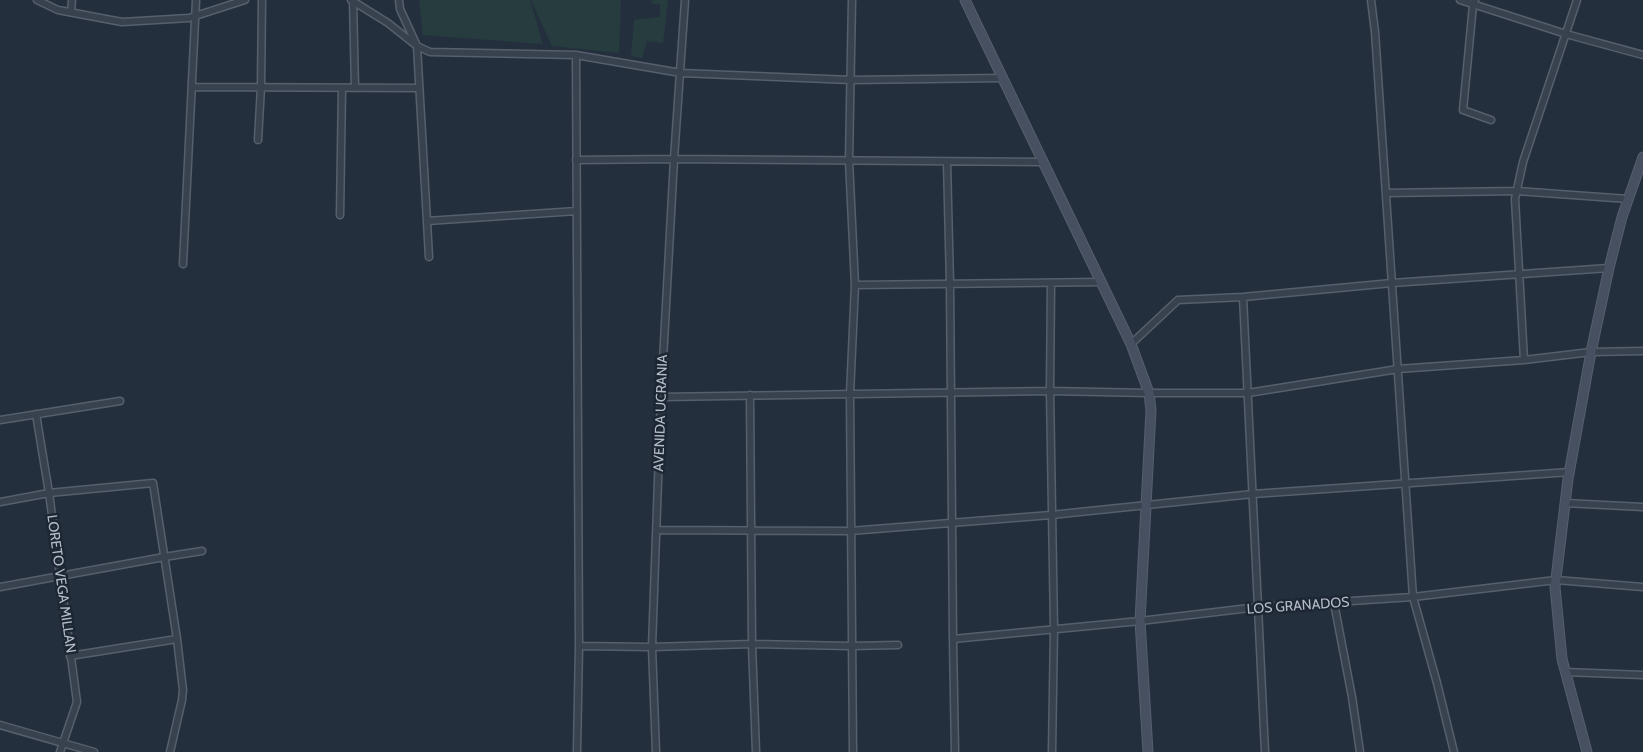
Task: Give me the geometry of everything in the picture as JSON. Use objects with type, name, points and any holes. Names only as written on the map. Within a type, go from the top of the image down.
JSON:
[{"type":"street","points":[[37,0],[58,10],[122,22],[189,18],[244,0]]},
{"type":"street","points":[[71,12],[72,0]]},
{"type":"street","points":[[183,264],[196,0]]},
{"type":"street","points":[[258,140],[262,0]]},
{"type":"street","points":[[352,0],[388,23],[417,46],[430,52],[576,55],[681,74],[851,80],[1003,78]]},
{"type":"street","points":[[352,0],[355,88]]},
{"type":"street","points":[[399,0],[400,9],[417,46],[429,257]]},
{"type":"street","name":"AVENIDA UCRANIA","points":[[656,752],[652,647],[661,397],[685,0]]},
{"type":"street","points":[[852,0],[849,161],[855,285],[850,394],[853,752]]},
{"type":"street","points":[[965,0],[1131,344],[1149,393],[1151,410],[1140,622],[1148,752]]},
{"type":"street","points":[[1371,0],[1375,32],[1413,597],[1454,752]]},
{"type":"street","points":[[1460,0],[1566,34],[1643,55]]},
{"type":"street","points":[[1524,360],[1515,200],[1523,162],[1577,0]]},
{"type":"street","points":[[1474,3],[1463,110],[1491,120]]},
{"type":"street","points":[[576,55],[579,646],[577,752]]},
{"type":"street","points":[[192,87],[419,88]]},
{"type":"street","points":[[340,215],[342,88]]},
{"type":"street","points":[[576,160],[1044,162]]},
{"type":"street","points":[[947,162],[955,752]]},
{"type":"street","points":[[1587,752],[1562,659],[1555,587],[1570,472],[1591,352],[1609,268],[1628,199],[1642,162]]},
{"type":"street","points":[[1386,193],[1517,191],[1628,199]]},
{"type":"street","points":[[426,221],[577,211]]},
{"type":"street","points":[[1131,344],[1178,300],[1243,297],[1392,283],[1609,268]]},
{"type":"street","points":[[855,285],[1101,282]]},
{"type":"street","points":[[1051,283],[1051,515],[1054,629],[1052,752]]},
{"type":"street","points":[[1243,297],[1265,752]]},
{"type":"street","points":[[661,397],[1050,391],[1248,393],[1398,368],[1524,360],[1591,352],[1643,351]]},
{"type":"street","points":[[750,396],[752,644],[756,752]]},
{"type":"street","points":[[0,420],[120,401]]},
{"type":"street","name":"LORETO VEGA MILLAN","points":[[36,414],[49,493],[77,702],[60,752]]},
{"type":"street","points":[[656,530],[850,531],[1051,515],[1252,494],[1570,472]]},
{"type":"street","points":[[0,502],[49,493],[153,483],[177,639],[182,690],[182,700],[170,752]]},
{"type":"street","points":[[1566,503],[1643,507]]},
{"type":"street","points":[[0,586],[202,551]]},
{"type":"street","name":"LOS GRANADOS","points":[[953,639],[1140,622],[1258,607],[1413,597],[1556,580],[1643,587]]},
{"type":"street","points":[[1334,603],[1352,697],[1360,752]]},
{"type":"street","points":[[70,656],[177,639]]},
{"type":"street","points":[[579,646],[898,645]]},
{"type":"street","points":[[1565,672],[1643,674]]},
{"type":"street","points":[[0,725],[94,752]]},
{"type":"green space","points":[[419,0],[530,0],[543,44],[423,35]]},
{"type":"green space","points":[[531,0],[621,0],[619,53],[552,46]]},
{"type":"green space","points":[[652,0],[668,0],[663,43],[647,41],[642,58],[631,56],[634,20],[660,17],[660,5],[651,3]]}]
